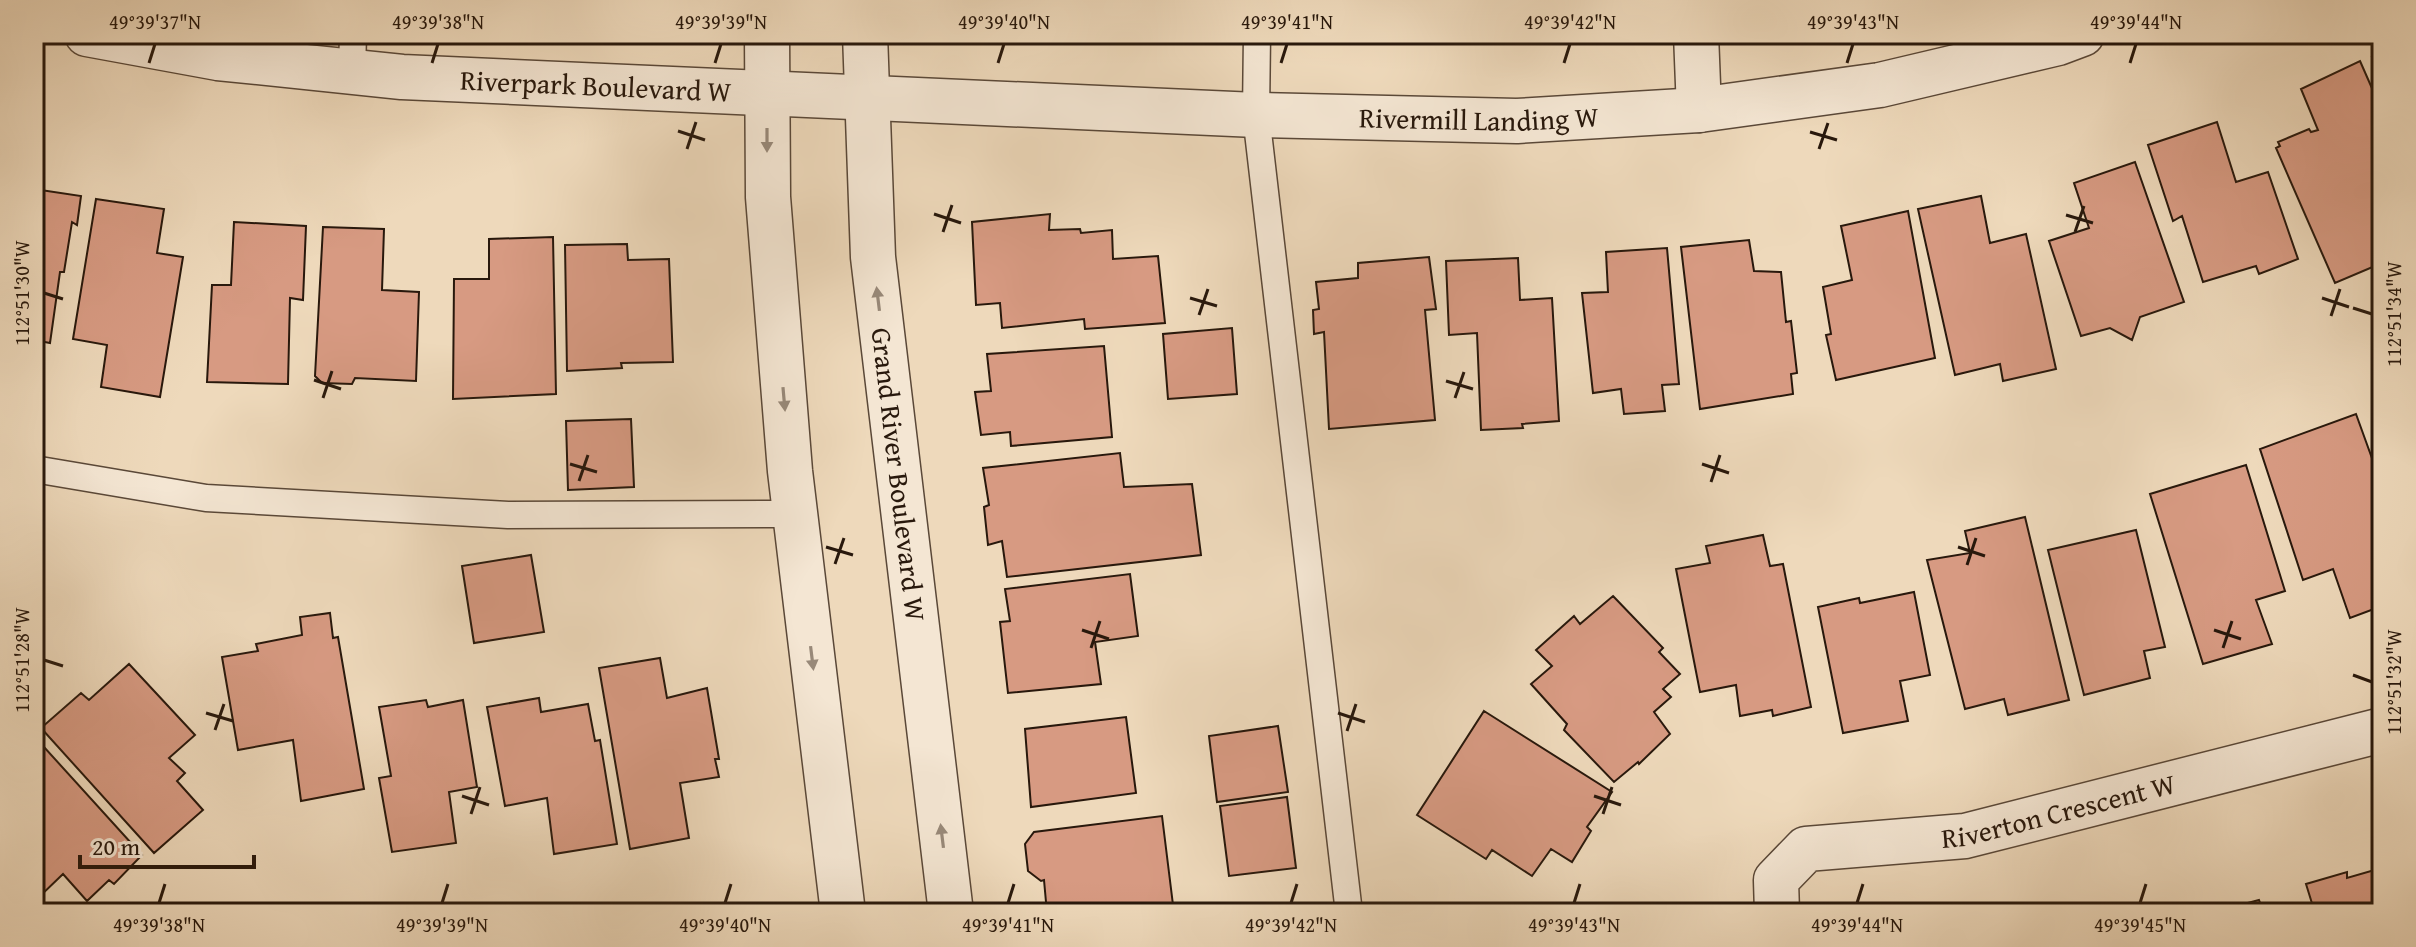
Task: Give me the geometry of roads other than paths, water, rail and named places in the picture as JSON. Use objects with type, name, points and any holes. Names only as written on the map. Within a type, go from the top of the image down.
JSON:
[{"type":"street","name":"Riverpark Boulevard W","points":[[87,34],[218,58],[352,53],[418,78],[867,97]]},
{"type":"street","points":[[767,34],[768,197],[795,514],[843,913]]},
{"type":"street","name":"Grand River Boulevard W","points":[[865,34],[873,257],[951,913]]},
{"type":"street","points":[[1696,34],[1699,110]]},
{"type":"street","name":"Rivermill Landing W","points":[[867,97],[1256,115],[1517,121],[1699,110],[1880,85],[2058,43],[2082,34]]},
{"type":"street","name":"Riverton Crescent W","points":[[1777,913],[1776,880],[1806,849],[1965,836],[2382,730]]},
{"type":"lane","points":[[1257,34],[1256,115],[1349,913]]},
{"type":"lane","points":[[34,469],[222,499],[508,515],[795,514]]}]
